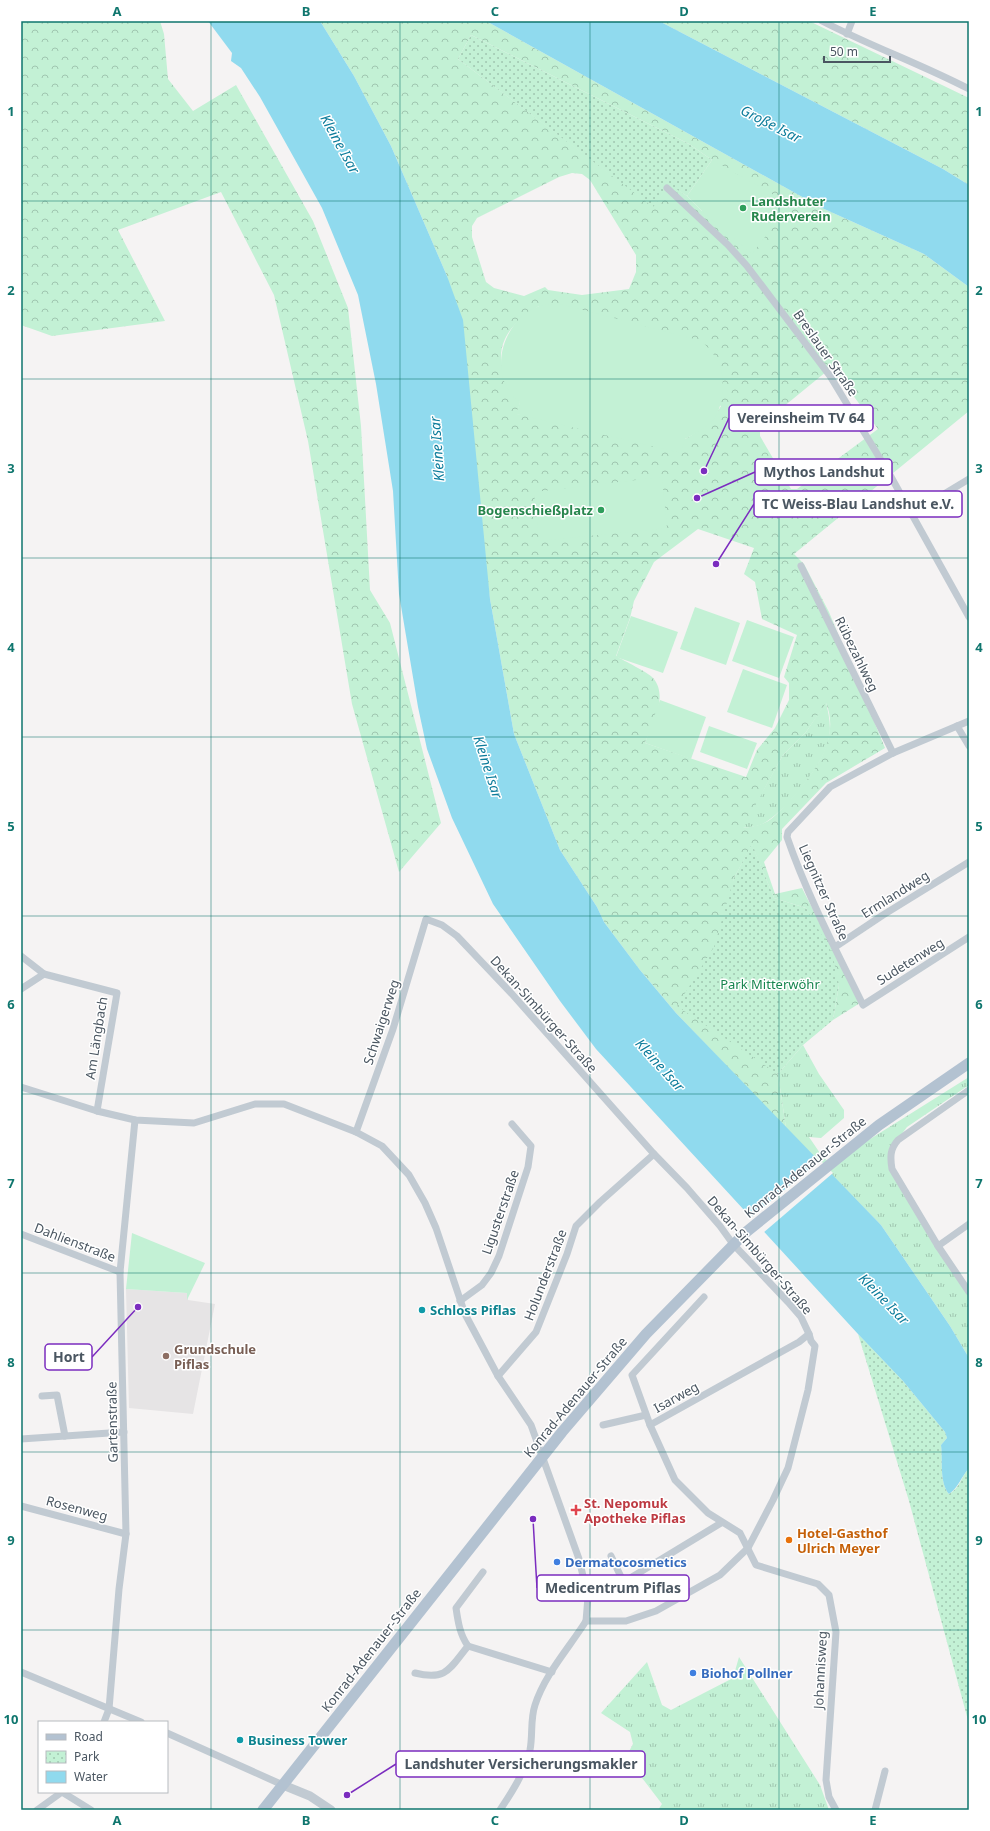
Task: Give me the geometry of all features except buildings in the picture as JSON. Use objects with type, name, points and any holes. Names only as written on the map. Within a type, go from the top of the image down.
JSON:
[{"type":"main road","name":"Konrad-Adenauer-Straße","points":[[263,1810],[543,1455],[646,1334],[736,1241],[879,1125],[969,1063]]},
{"type":"street","points":[[822,21],[847,34],[944,76],[969,89]]},
{"type":"street","points":[[847,34],[852,21]]},
{"type":"street","name":"Breslauer Straße","points":[[667,188],[728,245],[774,301],[830,376],[890,475],[969,617]]},
{"type":"street","points":[[911,514],[969,479]]},
{"type":"street","name":"Rübezahlweg","points":[[801,566],[893,753]]},
{"type":"street","name":"Liegnitzer Straße","points":[[863,1005],[793,853],[787,837],[788,832],[830,787],[893,753],[969,721]]},
{"type":"street","points":[[957,726],[969,746]]},
{"type":"street","name":"Ermlandweg","points":[[835,947],[883,915],[969,862]]},
{"type":"street","name":"Schwaigerweg","points":[[356,1132],[393,1029],[426,919]]},
{"type":"street","name":"Dekan-Simbürger-Straße","points":[[426,919],[442,925],[457,936],[512,994],[654,1154],[687,1188],[720,1226],[736,1241],[797,1312],[815,1346],[808,1390],[788,1468],[748,1548],[720,1575],[656,1611],[626,1621],[586,1621]]},
{"type":"street","name":"Sudetenweg","points":[[863,1005],[969,937]]},
{"type":"street","name":"Am Längbach","points":[[21,956],[44,974],[117,993],[96,1111]]},
{"type":"street","points":[[21,989],[44,974]]},
{"type":"street","points":[[21,1087],[96,1111],[135,1120],[194,1123],[255,1104],[284,1104],[356,1132],[382,1146],[409,1175],[436,1228],[460,1301],[479,1344],[498,1376],[531,1425],[579,1559],[588,1597],[586,1621],[552,1672],[535,1704],[528,1758],[522,1772],[500,1810]]},
{"type":"street","points":[[969,1090],[898,1140],[892,1147],[890,1158],[892,1169],[938,1246],[969,1292]]},
{"type":"street","name":"Gartenstraße","points":[[104,1721],[109,1709],[119,1589],[126,1534],[120,1272],[135,1120]]},
{"type":"street","name":"Ligusterstraße","points":[[460,1301],[482,1285],[491,1274],[508,1232],[528,1167],[531,1146],[512,1124]]},
{"type":"street","name":"Holunderstraße","points":[[498,1376],[536,1332],[565,1260],[576,1226],[600,1202],[654,1154]]},
{"type":"street","points":[[938,1246],[969,1224]]},
{"type":"street","name":"Dahlienstraße","points":[[21,1234],[120,1272]]},
{"type":"street","name":"Isarweg","points":[[704,1298],[632,1375],[650,1425],[799,1342],[809,1334]]},
{"type":"street","points":[[42,1396],[57,1395],[65,1436]]},
{"type":"street","points":[[603,1425],[646,1415]]},
{"type":"street","name":"Johannisweg","points":[[650,1425],[675,1480],[708,1513],[721,1523],[740,1533],[756,1565],[818,1584],[829,1595],[836,1632],[826,1780],[829,1797],[836,1810]]},
{"type":"street","points":[[21,1439],[124,1432]]},
{"type":"street","name":"Rosenweg","points":[[21,1506],[64,1516],[126,1534]]},
{"type":"street","points":[[611,1556],[622,1579],[627,1580],[721,1523]]},
{"type":"street","points":[[483,1572],[456,1608],[460,1629],[468,1646],[552,1672]]},
{"type":"street","points":[[415,1673],[430,1677],[441,1674],[452,1665],[468,1646]]},
{"type":"street","points":[[21,1672],[139,1721]]},
{"type":"street","points":[[168,1733],[310,1796],[331,1810]]},
{"type":"street","points":[[875,1810],[885,1771]]},
{"type":"street","points":[[37,1810],[61,1793]]},
{"type":"street","points":[[64,1793],[91,1810]]},
{"type":"shaded area","name":"Grundschule Piflas","points":[[126,1289],[187,1293],[188,1300],[215,1304],[193,1414],[129,1408]]},
{"type":"green space","points":[[21,21],[160,21],[164,34],[168,79],[193,111],[236,85],[313,221],[348,308],[361,426],[370,590],[390,623],[441,823],[399,872],[352,704],[308,441],[274,295],[221,192],[118,230],[165,321],[52,336],[21,325]]},
{"type":"green space","points":[[320,21],[486,21],[822,208],[924,254],[969,287],[969,411],[794,554],[804,564],[829,612],[885,748],[826,783],[782,829],[782,840],[764,862],[775,894],[802,888],[860,1003],[833,1020],[839,985],[806,908],[774,898],[752,845],[734,878],[715,1005],[778,1074],[786,1128],[676,1013],[640,970],[604,922],[597,907],[560,850],[514,734],[490,599],[447,276],[391,146],[354,76]],"holes":[[[471,35],[689,144],[712,160],[702,211],[687,196],[670,184],[653,206],[458,59]],[[572,173],[582,174],[590,180],[636,255],[636,272],[629,289],[582,295],[548,290],[545,287],[524,296],[494,288],[486,282],[472,237],[472,226],[477,218],[559,177]],[[539,306],[721,406],[714,417],[706,425],[685,439],[517,414],[520,402],[519,397],[507,375],[501,359],[504,341],[512,327]],[[832,367],[878,429],[797,489],[791,489],[760,436],[760,426]],[[698,529],[754,548],[744,574],[755,582],[762,619],[797,635],[784,677],[789,683],[789,700],[775,728],[757,750],[746,777],[645,743],[658,710],[658,685],[653,678],[616,656],[630,618],[634,601],[654,562]],[[826,703],[830,716],[830,730],[822,756],[815,768],[798,791],[774,817],[761,824],[743,828],[783,755],[806,732]]]},
{"type":"green space","points":[[659,21],[809,21],[969,98],[969,185],[943,169]]},
{"type":"green space","points":[[471,35],[689,144],[712,160],[687,196],[670,185],[653,207],[458,59]]},
{"type":"green space","name":"Landshuter Ruderverein","points":[[712,160],[790,204],[752,254],[702,211],[687,196]]},
{"type":"green space","points":[[560,304],[702,341],[717,360],[721,369],[723,384],[717,415],[704,428],[685,439],[681,453],[516,414],[520,402],[509,391],[504,380],[501,367],[505,342],[510,331],[518,320],[528,312],[541,305]]},
{"type":"green space","name":"Bogenschießplatz","points":[[662,477],[667,528],[539,541],[534,492]]},
{"type":"green space","points":[[695,607],[740,623],[726,665],[680,649]]},
{"type":"green space","points":[[631,616],[678,632],[663,673],[616,657]]},
{"type":"green space","points":[[747,620],[794,637],[779,678],[732,661]]},
{"type":"green space","points":[[743,669],[787,685],[772,728],[727,712]]},
{"type":"green space","points":[[660,700],[706,717],[691,759],[645,743]]},
{"type":"green space","points":[[826,702],[830,722],[830,732],[825,752],[812,774],[794,797],[775,816],[761,824],[742,828],[783,755],[806,732]]},
{"type":"green space","points":[[709,726],[757,743],[747,769],[700,752]]},
{"type":"green space","name":"Park Mitterwöhr","points":[[752,844],[774,898],[806,908],[832,953],[839,985],[833,1020],[803,1045],[778,1074],[677,1006],[714,947],[734,878]]},
{"type":"green space","points":[[803,1045],[819,1074],[844,1110],[844,1118],[821,1138],[809,1137],[822,1156],[834,1167],[851,1151],[969,1077],[969,1085],[907,1127],[892,1147],[892,1169],[960,1278],[969,1296],[969,1358],[950,1326],[881,1225],[786,1128],[778,1074]]},
{"type":"green space","points":[[132,1233],[205,1263],[187,1300],[187,1293],[126,1289]]},
{"type":"green space","points":[[858,1334],[903,1381],[945,1432],[947,1438],[941,1445],[942,1471],[944,1483],[949,1494],[956,1489],[969,1468],[969,1724],[909,1501]]},
{"type":"green space","points":[[739,1657],[820,1785],[829,1810],[658,1810],[662,1804],[626,1757],[633,1744],[630,1732],[601,1713],[647,1662],[662,1705],[671,1710],[733,1678]]},
{"type":"water","name":"Kleine Isar","points":[[208,21],[320,21],[354,76],[391,146],[447,276],[463,320],[490,599],[514,734],[560,850],[597,907],[604,922],[640,970],[676,1013],[881,1225],[950,1326],[969,1358],[969,1468],[949,1494],[944,1483],[942,1471],[941,1445],[947,1438],[945,1432],[903,1381],[596,1049],[560,1001],[493,904],[452,818],[427,749],[418,707],[399,594],[393,491],[376,384],[358,295],[322,208],[260,97],[241,68],[231,61],[232,53]]},
{"type":"water","name":"Große Isar","points":[[486,21],[659,21],[943,169],[969,185],[969,287],[924,254],[822,208]]},
{"type":"pier","points":[[820,1160],[833,1173],[763,1233],[749,1219]]},
{"type":"place","name":"Landshuter Ruderverein","points":[[743,208]]},
{"type":"place","name":"Vereinsheim TV 64","points":[[704,471]]},
{"type":"place","name":"Mythos Landshut","points":[[697,498]]},
{"type":"place","name":"Bogenschießplatz","points":[[601,510]]},
{"type":"place","name":"TC Weiss-Blau Landshut e.V.","points":[[716,564]]},
{"type":"place","name":"Hort","points":[[138,1307]]},
{"type":"place","name":"Schloss Piflas","points":[[422,1310]]},
{"type":"place","name":"Grundschule Piflas","points":[[166,1356]]},
{"type":"place","name":"St. Nepomuk Apotheke Piflas","points":[[576,1510]]},
{"type":"place","name":"Medicentrum Piflas","points":[[533,1519]]},
{"type":"place","name":"Hotel-Gasthof Ulrich Meyer","points":[[789,1540]]},
{"type":"place","name":"Dermatocosmetics","points":[[557,1562]]},
{"type":"place","name":"Biohof Pollner","points":[[693,1673]]},
{"type":"place","name":"Business Tower","points":[[240,1740]]},
{"type":"place","name":"Landshuter Versicherungsmakler","points":[[347,1795]]}]
